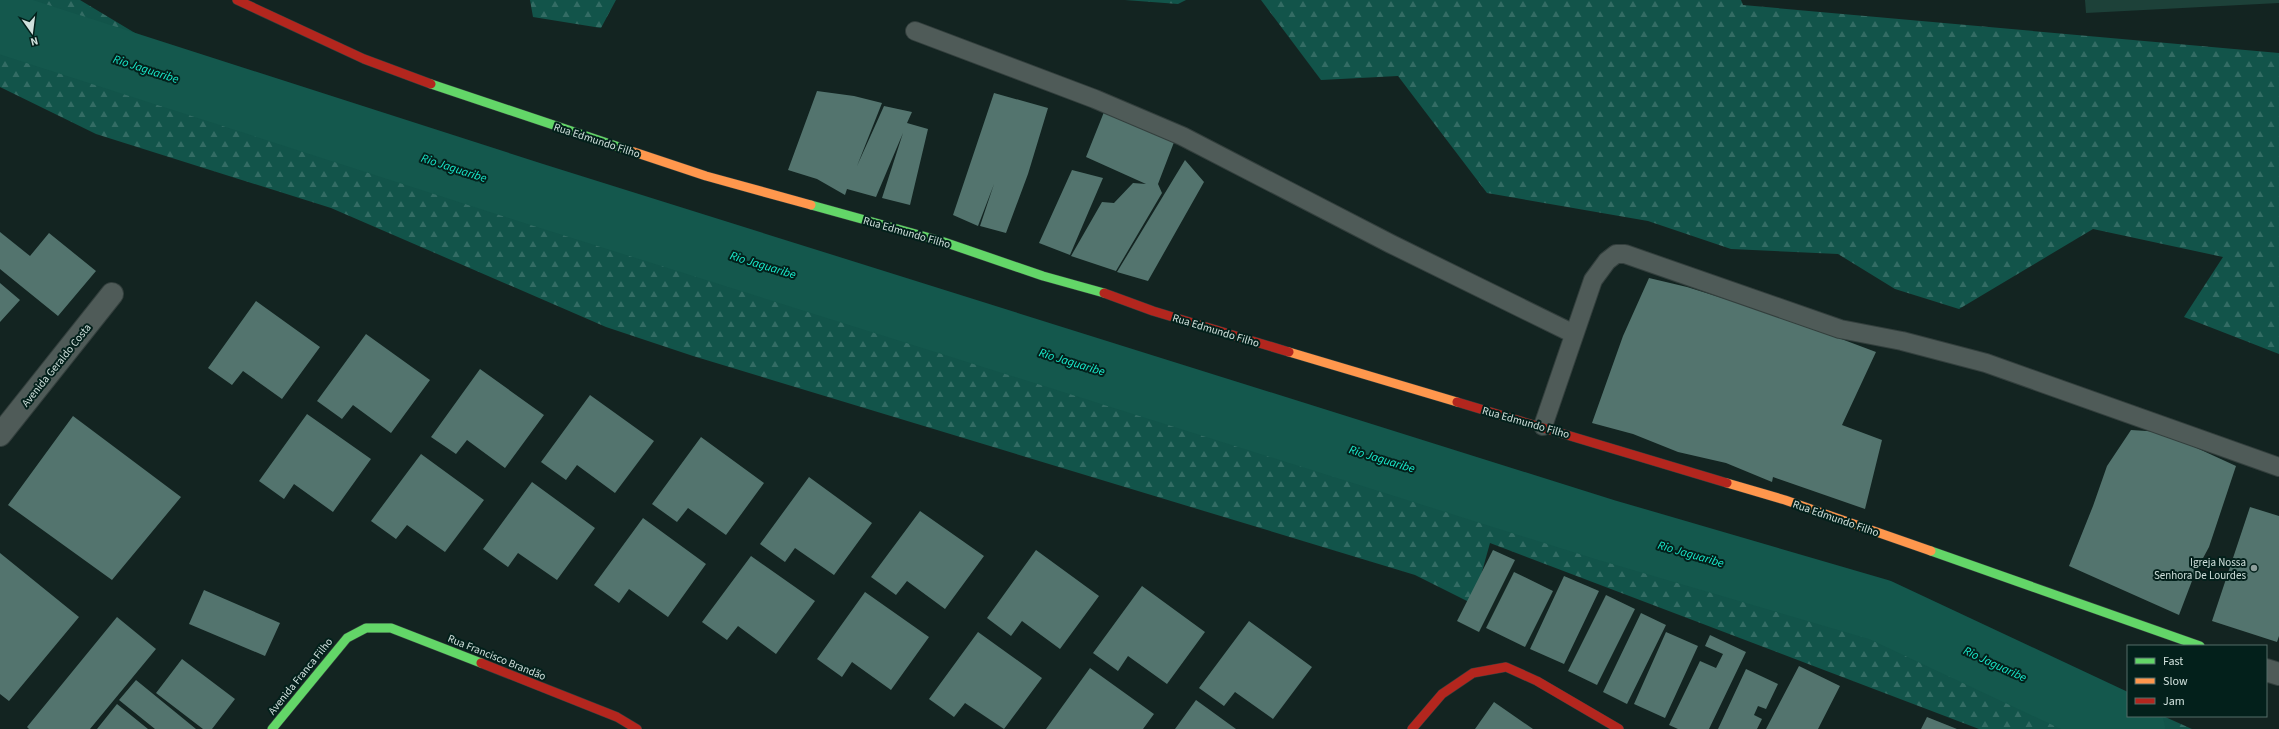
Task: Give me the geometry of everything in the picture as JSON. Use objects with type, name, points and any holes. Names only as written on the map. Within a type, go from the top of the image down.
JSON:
[{"type":"street","name":"Rua Edmundo Filho","points":[[237,0],[364,60],[461,96],[706,176],[941,241],[1043,276],[1112,294],[1168,315],[1543,426],[1785,500],[2197,645]]},
{"type":"street","name":"Avenida Geraldo Costa","points":[[0,435],[112,294]]},
{"type":"street","name":"Rua Francisco Brandão","points":[[346,638],[366,628],[392,628],[618,717],[637,729]]},
{"type":"street","name":"Avenida Franca Filho","points":[[272,729],[346,638]]},
{"type":"street","points":[[1412,729],[1442,694],[1473,673],[1506,667],[1536,680],[1619,729]]},
{"type":"street","points":[[2267,670],[2279,674]]},
{"type":"lane","points":[[915,31],[1095,99],[1182,136],[1391,244],[1574,334]]},
{"type":"lane","points":[[1543,426],[1593,280],[1607,261],[1616,254],[1625,254],[1840,329],[1902,341],[1986,363],[2279,467]]},
{"type":"green space","points":[[0,0],[80,0],[160,48],[692,230],[1956,624],[2127,701],[2127,717],[2165,717],[2192,729],[1979,729],[1490,543],[1473,604],[1415,575],[693,356],[606,327],[331,208],[96,134],[0,87]]},
{"type":"green space","points":[[530,0],[616,0],[601,28],[533,17]]},
{"type":"green space","points":[[1125,0],[1186,0],[1178,4]]},
{"type":"green space","points":[[1261,0],[1741,0],[1743,5],[2279,53],[2279,354],[2184,317],[2223,257],[2093,229],[1959,309],[1895,289],[1838,254],[1731,249],[1648,221],[1487,193],[1398,76],[1321,80]]},
{"type":"green space","points":[[2085,0],[2279,0],[2279,3],[2086,13]]},
{"type":"building","points":[[817,91],[854,96],[882,103],[857,166],[884,106],[912,112],[907,123],[928,129],[910,205],[882,198],[903,133],[876,197],[847,189],[845,195],[817,179],[788,170]]},
{"type":"building","points":[[994,93],[1048,108],[1028,174],[1006,233],[980,226],[994,184],[978,226],[953,215]]},
{"type":"building","points":[[1104,112],[1176,137],[1158,184],[1162,193],[1116,271],[1071,256],[1102,202],[1114,203],[1133,183],[1146,184],[1086,157]]},
{"type":"building","points":[[1185,160],[1204,182],[1148,281],[1117,272]]},
{"type":"building","points":[[1072,170],[1103,178],[1070,255],[1039,243]]},
{"type":"building","points":[[0,232],[30,256],[49,233],[96,271],[58,316],[0,269]]},
{"type":"building","points":[[1649,278],[1687,287],[1780,316],[1876,352],[1842,425],[1882,440],[1865,509],[1773,477],[1772,482],[1726,463],[1678,452],[1633,434],[1592,423],[1623,336]]},
{"type":"building","points":[[0,283],[20,300],[0,322]]},
{"type":"building","points":[[256,301],[320,347],[282,399],[243,371],[232,385],[208,368]]},
{"type":"building","points":[[366,334],[430,380],[391,433],[353,405],[342,419],[317,401]]},
{"type":"building","points":[[480,369],[544,415],[505,468],[467,440],[456,454],[431,437]]},
{"type":"building","points":[[590,395],[654,441],[615,493],[577,465],[566,480],[541,462]]},
{"type":"building","points":[[307,414],[371,459],[333,512],[294,484],[284,499],[259,481]]},
{"type":"building","points":[[73,416],[181,497],[112,580],[8,505]]},
{"type":"building","points":[[2131,430],[2162,432],[2236,466],[2209,547],[2195,573],[2179,615],[2069,566],[2107,466]]},
{"type":"building","points":[[701,437],[764,483],[726,535],[688,508],[677,522],[652,504]]},
{"type":"building","points":[[421,454],[484,500],[445,552],[407,525],[396,539],[371,521]]},
{"type":"building","points":[[809,477],[872,523],[834,575],[795,548],[785,562],[760,544]]},
{"type":"building","points":[[532,482],[595,528],[557,580],[518,553],[508,567],[483,549]]},
{"type":"building","name":"Igreja Nossa Senhora De Lourdes","points":[[2250,507],[2279,516],[2279,636],[2277,642],[2212,621]]},
{"type":"building","points":[[920,511],[984,556],[945,609],[907,581],[896,595],[871,577]]},
{"type":"building","points":[[643,518],[706,564],[668,617],[629,589],[619,603],[594,585]]},
{"type":"building","points":[[1036,550],[1099,596],[1060,649],[1022,621],[1011,636],[987,618]]},
{"type":"building","points":[[1493,550],[1515,560],[1479,632],[1457,621]]},
{"type":"building","points":[[0,553],[79,617],[9,701],[0,694]]},
{"type":"building","points":[[751,556],[815,601],[776,654],[738,626],[727,640],[702,622]]},
{"type":"building","points":[[1514,572],[1553,591],[1525,647],[1486,628]]},
{"type":"building","points":[[1564,576],[1599,591],[1564,664],[1530,649]]},
{"type":"building","points":[[1142,586],[1205,632],[1167,684],[1128,656],[1118,671],[1093,653]]},
{"type":"building","points":[[204,590],[280,623],[265,656],[189,624]]},
{"type":"building","points":[[865,592],[929,637],[891,690],[852,662],[842,677],[817,659]]},
{"type":"building","points":[[1606,595],[1635,609],[1597,685],[1568,671]]},
{"type":"building","points":[[1641,613],[1666,625],[1627,704],[1603,692]]},
{"type":"building","points":[[117,617],[156,649],[90,729],[29,729],[27,727]]},
{"type":"building","points":[[1249,621],[1312,667],[1273,719],[1235,692],[1224,706],[1199,688]]},
{"type":"building","points":[[978,632],[1042,678],[1004,729],[965,703],[954,717],[929,699]]},
{"type":"building","points":[[1666,632],[1698,646],[1665,718],[1634,704]]},
{"type":"building","points":[[1710,635],[1746,652],[1709,729],[1678,729],[1669,725],[1700,661],[1716,668],[1723,654],[1705,646]]},
{"type":"building","points":[[182,659],[235,699],[212,729],[203,729],[156,693]]},
{"type":"building","points":[[1799,666],[1840,686],[1818,729],[1766,729]]},
{"type":"building","points":[[1090,668],[1154,714],[1143,729],[1046,729]]},
{"type":"building","points":[[1746,669],[1778,684],[1766,709],[1758,706],[1754,715],[1762,719],[1757,729],[1718,729]]},
{"type":"building","points":[[136,680],[196,729],[155,729],[119,700]]},
{"type":"building","points":[[1196,700],[1236,729],[1175,729]]},
{"type":"building","points":[[1494,702],[1533,729],[1475,729]]},
{"type":"building","points":[[117,704],[148,729],[97,729]]},
{"type":"building","points":[[1927,717],[1957,729],[1921,729]]},
{"type":"waterway","name":"Rio Jaguaribe","points":[[0,22],[532,193],[1606,530],[1880,610],[2134,729]]},
{"type":"traffic: fast","points":[[431,84],[625,149]]},
{"type":"traffic: fast","points":[[811,205],[941,241],[1043,276],[1104,293]]},
{"type":"traffic: fast","points":[[1931,551],[2197,645]]},
{"type":"traffic: fast","points":[[272,729],[347,638],[366,628],[391,628],[481,663]]},
{"type":"traffic: slow","points":[[625,149],[706,176],[811,205]]},
{"type":"traffic: slow","points":[[1289,352],[1457,402]]},
{"type":"traffic: slow","points":[[1727,483],[1785,500],[1931,551]]},
{"type":"traffic: jam","points":[[237,0],[364,59],[431,84]]},
{"type":"traffic: jam","points":[[1104,293],[1153,311],[1289,352]]},
{"type":"traffic: jam","points":[[1457,402],[1727,483]]},
{"type":"traffic: jam","points":[[481,663],[617,717],[637,729]]},
{"type":"traffic: jam","points":[[1412,729],[1442,694],[1473,673],[1506,667],[1537,681],[1619,729]]},
{"type":"place","name":"Igreja Nossa Senhora De Lourdes","points":[[2254,568]]}]
